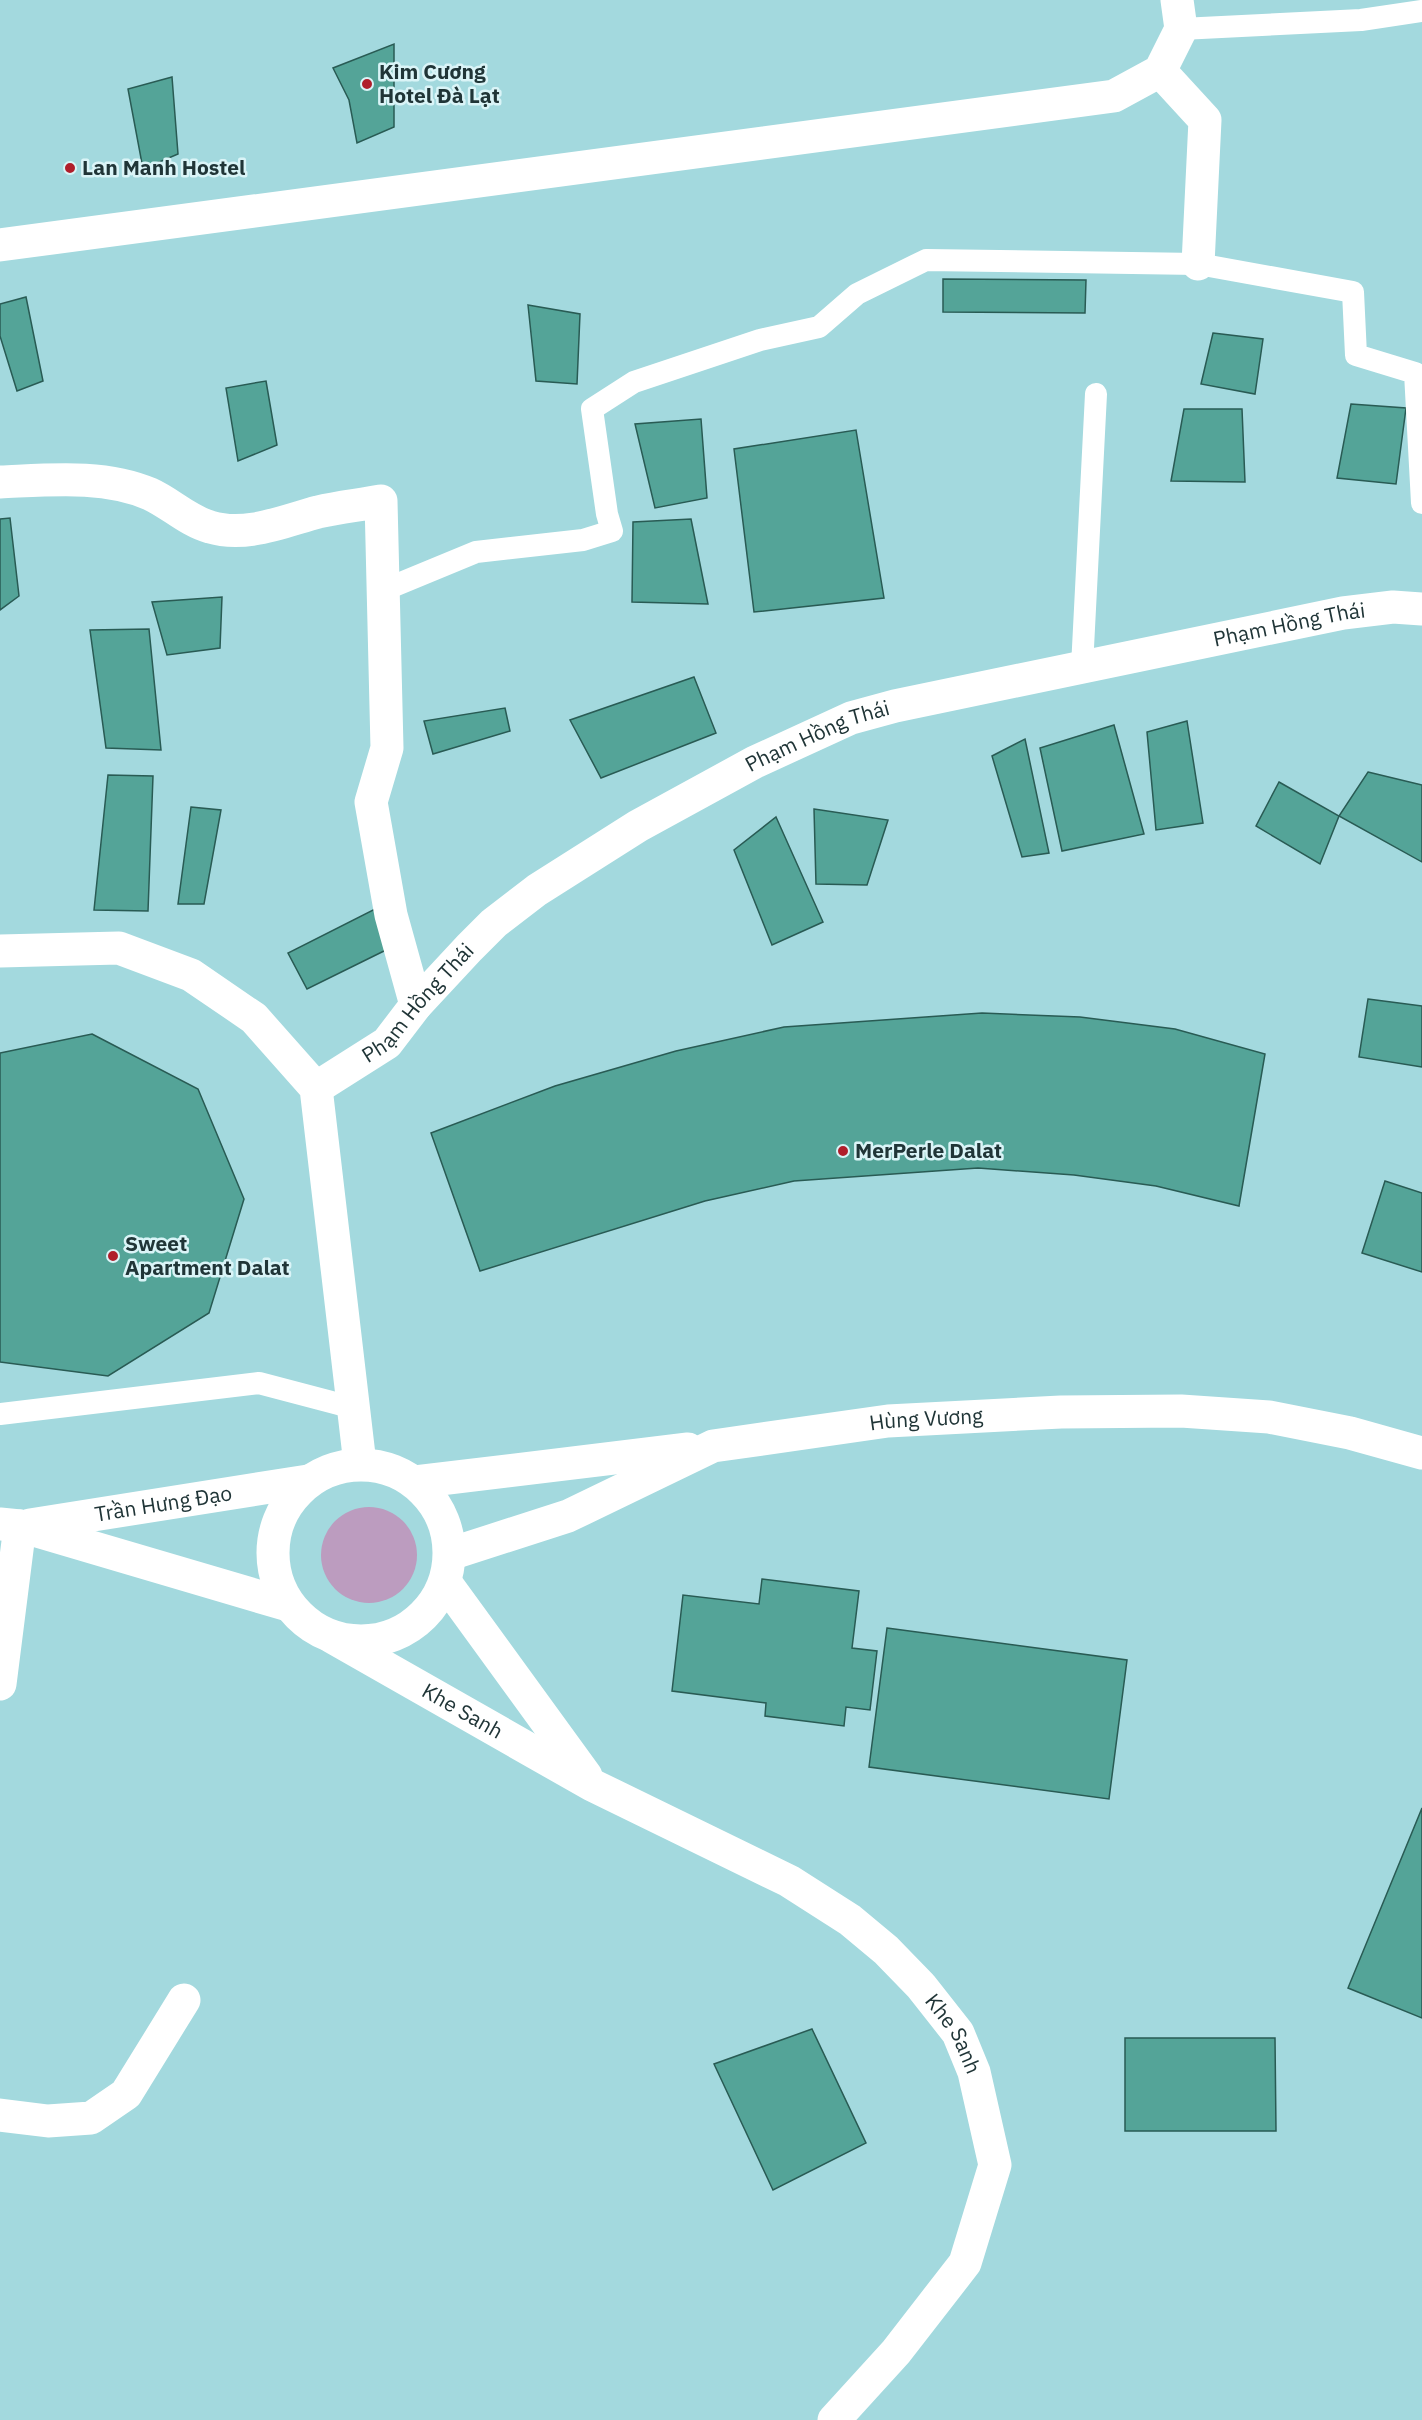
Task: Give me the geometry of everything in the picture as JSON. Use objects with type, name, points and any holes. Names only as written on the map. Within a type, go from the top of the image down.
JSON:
[{"type":"main road","points":[[0,245],[1114,96],[1160,71],[1179,14]]},
{"type":"main road","points":[[1160,71],[1204,120],[1198,264]]},
{"type":"main road","points":[[0,482],[54,480],[130,487],[152,495],[210,528],[235,530],[263,528],[320,512],[381,501],[387,748],[371,802],[391,915],[416,1005]]},
{"type":"main road","name":"Phạm Hồng Thái","points":[[316,1088],[387,1043],[416,1005],[494,923],[537,890],[638,826],[755,762],[850,718],[895,706],[1343,613],[1393,607],[1422,609]]},
{"type":"main road","points":[[0,951],[119,948],[191,975],[254,1018],[316,1088],[360,1464]]},
{"type":"main road","name":"Hùng Vương","points":[[447,1568],[568,1516],[713,1446],[888,1421],[1061,1412],[1181,1411],[1269,1417],[1350,1433],[1422,1453]]},
{"type":"main road","points":[[415,1482],[713,1446]]},
{"type":"main road","points":[[360,1464],[388,1469],[415,1482],[434,1501],[445,1526],[447,1568],[432,1606],[412,1625],[387,1638],[360,1642],[332,1637],[308,1625],[288,1605],[276,1580],[273,1562],[276,1525],[288,1500],[308,1481],[333,1468],[360,1464]]},
{"type":"main road","name":"Trần Hưng Đạo","points":[[10,1525],[308,1481]]},
{"type":"main road","points":[[0,1684],[10,1525]]},
{"type":"main road","name":"Trần Hưng Đạo","points":[[10,1525],[288,1605]]},
{"type":"main road","name":"Khe Sanh","points":[[447,1568],[592,1785]]},
{"type":"main road","name":"Khe Sanh","points":[[332,1637],[592,1785],[789,1881],[850,1920],[886,1950],[921,1986],[958,2033],[974,2072],[995,2165],[965,2263],[896,2352],[834,2420]]},
{"type":"main road","points":[[0,2115],[48,2121],[91,2118],[126,2094],[184,2000]]},
{"type":"lane","points":[[1179,14],[1361,20],[1422,10]]},
{"type":"lane","points":[[384,590],[477,552],[583,540],[612,531],[607,514],[592,409],[634,381],[760,340],[819,327],[857,294],[926,260],[1021,259],[1198,264],[1353,292],[1356,355],[1415,373],[1422,503]]},
{"type":"lane","points":[[1082,667],[1096,394]]},
{"type":"lane","points":[[0,1414],[259,1383],[354,1408]]},
{"type":"shaded area","points":[[369,1507],[387,1510],[403,1521],[414,1537],[417,1555],[414,1573],[403,1589],[387,1600],[369,1603],[351,1600],[335,1589],[324,1573],[321,1555],[324,1537],[335,1521],[351,1510]]},
{"type":"building","name":"Kim Cương Hotel Đà Lạt","points":[[394,44],[394,127],[357,143],[349,100],[333,68]]},
{"type":"building","points":[[172,77],[178,154],[143,169],[128,89]]},
{"type":"building","points":[[943,279],[1086,280],[1085,313],[943,312]]},
{"type":"building","points":[[26,297],[43,381],[17,391],[0,336],[0,304]]},
{"type":"building","points":[[528,305],[580,314],[577,384],[536,381]]},
{"type":"building","points":[[1213,333],[1263,339],[1255,394],[1201,384]]},
{"type":"building","points":[[266,381],[277,445],[238,461],[226,388]]},
{"type":"building","points":[[1351,404],[1406,408],[1396,484],[1337,478]]},
{"type":"building","points":[[1184,409],[1242,409],[1245,482],[1171,481]]},
{"type":"building","points":[[701,419],[707,498],[655,508],[635,424]]},
{"type":"building","points":[[856,430],[884,598],[754,612],[734,449]]},
{"type":"building","points":[[10,518],[19,596],[0,610],[0,519]]},
{"type":"building","points":[[691,519],[708,604],[632,602],[633,522]]},
{"type":"building","points":[[222,597],[220,648],[167,655],[152,602]]},
{"type":"building","points":[[149,629],[161,750],[106,748],[90,630]]},
{"type":"building","points":[[694,677],[716,733],[601,778],[570,720]]},
{"type":"building","points":[[505,708],[510,731],[433,754],[424,721]]},
{"type":"building","points":[[1187,721],[1203,823],[1156,830],[1147,732]]},
{"type":"building","points":[[1114,725],[1144,834],[1062,851],[1040,748]]},
{"type":"building","points":[[1025,739],[1049,853],[1022,857],[992,756]]},
{"type":"building","points":[[1368,772],[1422,785],[1422,862],[1339,816]]},
{"type":"building","points":[[108,775],[153,776],[148,911],[94,910]]},
{"type":"building","points":[[1279,782],[1339,816],[1320,864],[1256,826]]},
{"type":"building","points":[[191,807],[221,810],[204,904],[178,904]]},
{"type":"building","points":[[814,809],[888,820],[867,885],[816,884]]},
{"type":"building","points":[[776,817],[823,922],[772,945],[734,850]]},
{"type":"building","points":[[377,908],[390,948],[307,989],[288,953]]},
{"type":"building","points":[[1368,999],[1422,1006],[1422,1067],[1359,1057]]},
{"type":"building","name":"MerPerle Dalat","points":[[982,1013],[1080,1017],[1175,1029],[1265,1054],[1239,1206],[1156,1186],[1074,1175],[978,1168],[794,1181],[705,1201],[480,1271],[431,1133],[555,1086],[676,1051],[784,1027]]},
{"type":"building","name":"Sweet Apartment Dalat","points":[[92,1034],[198,1089],[244,1199],[209,1313],[108,1376],[0,1362],[0,1053]]},
{"type":"building","points":[[1385,1181],[1422,1193],[1422,1272],[1362,1253]]},
{"type":"building","points":[[762,1579],[859,1591],[852,1648],[877,1651],[870,1710],[846,1707],[844,1726],[765,1716],[766,1703],[672,1691],[683,1595],[759,1604]]},
{"type":"building","points":[[887,1628],[1127,1660],[1109,1799],[869,1767]]},
{"type":"building","points":[[1422,1808],[1422,2018],[1348,1988]]},
{"type":"building","points":[[812,2029],[866,2143],[773,2190],[714,2064]]},
{"type":"building","points":[[1125,2038],[1275,2038],[1276,2131],[1125,2131]]},
{"type":"place","name":"Kim Cương Hotel Đà Lạt","points":[[367,84]]},
{"type":"place","name":"Lan Manh Hostel","points":[[70,168]]},
{"type":"place","name":"MerPerle Dalat","points":[[843,1151]]},
{"type":"place","name":"Sweet Apartment Dalat","points":[[113,1256]]}]
